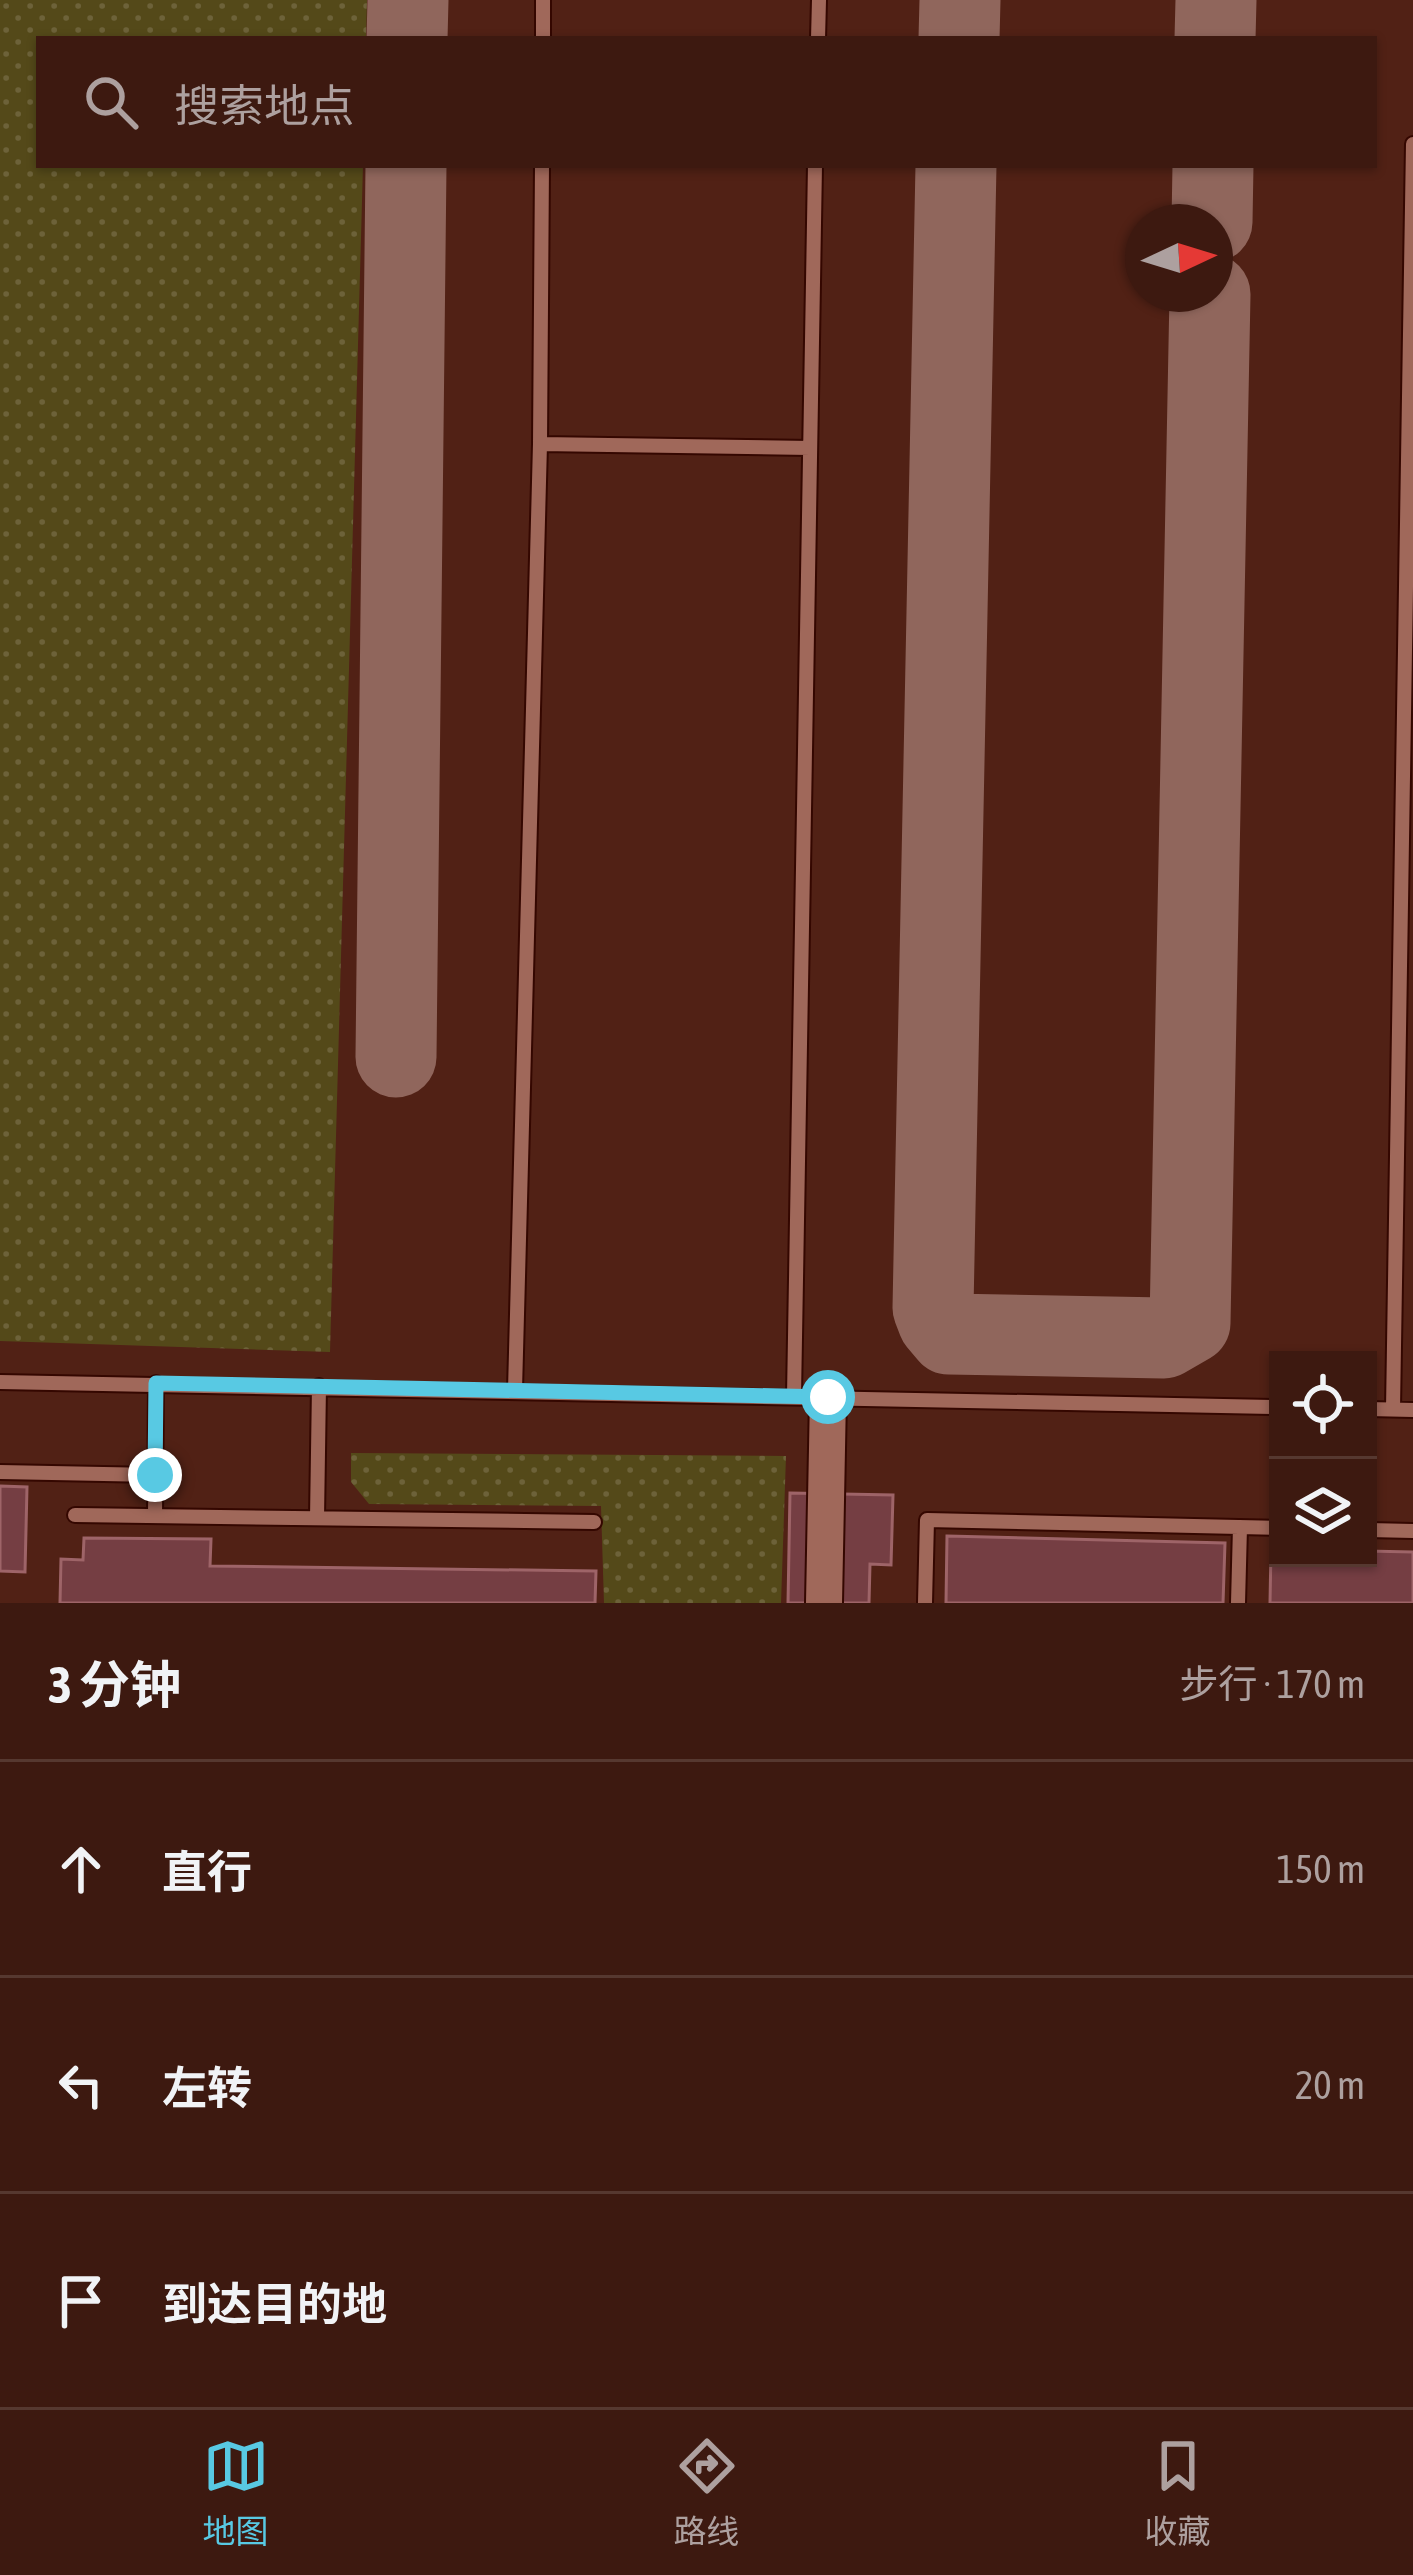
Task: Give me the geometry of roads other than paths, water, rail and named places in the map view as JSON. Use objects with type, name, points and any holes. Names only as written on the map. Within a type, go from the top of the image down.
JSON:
[{"type":"street","points":[[811,1397],[824,1603]]},
{"type":"lane","points":[[543,0],[543,36]]},
{"type":"lane","points":[[818,36],[819,0]]},
{"type":"lane","points":[[1393,1409],[1413,145]]},
{"type":"lane","points":[[515,1390],[540,444],[542,168]]},
{"type":"lane","points":[[811,1397],[810,448],[815,168]]},
{"type":"lane","points":[[540,444],[810,448]]},
{"type":"lane","points":[[0,1382],[1269,1407]]},
{"type":"lane","points":[[154,1516],[156,1383]]},
{"type":"lane","points":[[317,1518],[319,1387]]},
{"type":"lane","points":[[1377,1409],[1413,1410]]},
{"type":"lane","points":[[0,1472],[155,1475]]},
{"type":"lane","points":[[75,1515],[594,1522]]},
{"type":"lane","points":[[925,1603],[927,1520],[1269,1528]]},
{"type":"lane","points":[[1238,1603],[1240,1527]]},
{"type":"lane","points":[[1377,1530],[1413,1531]]}]
